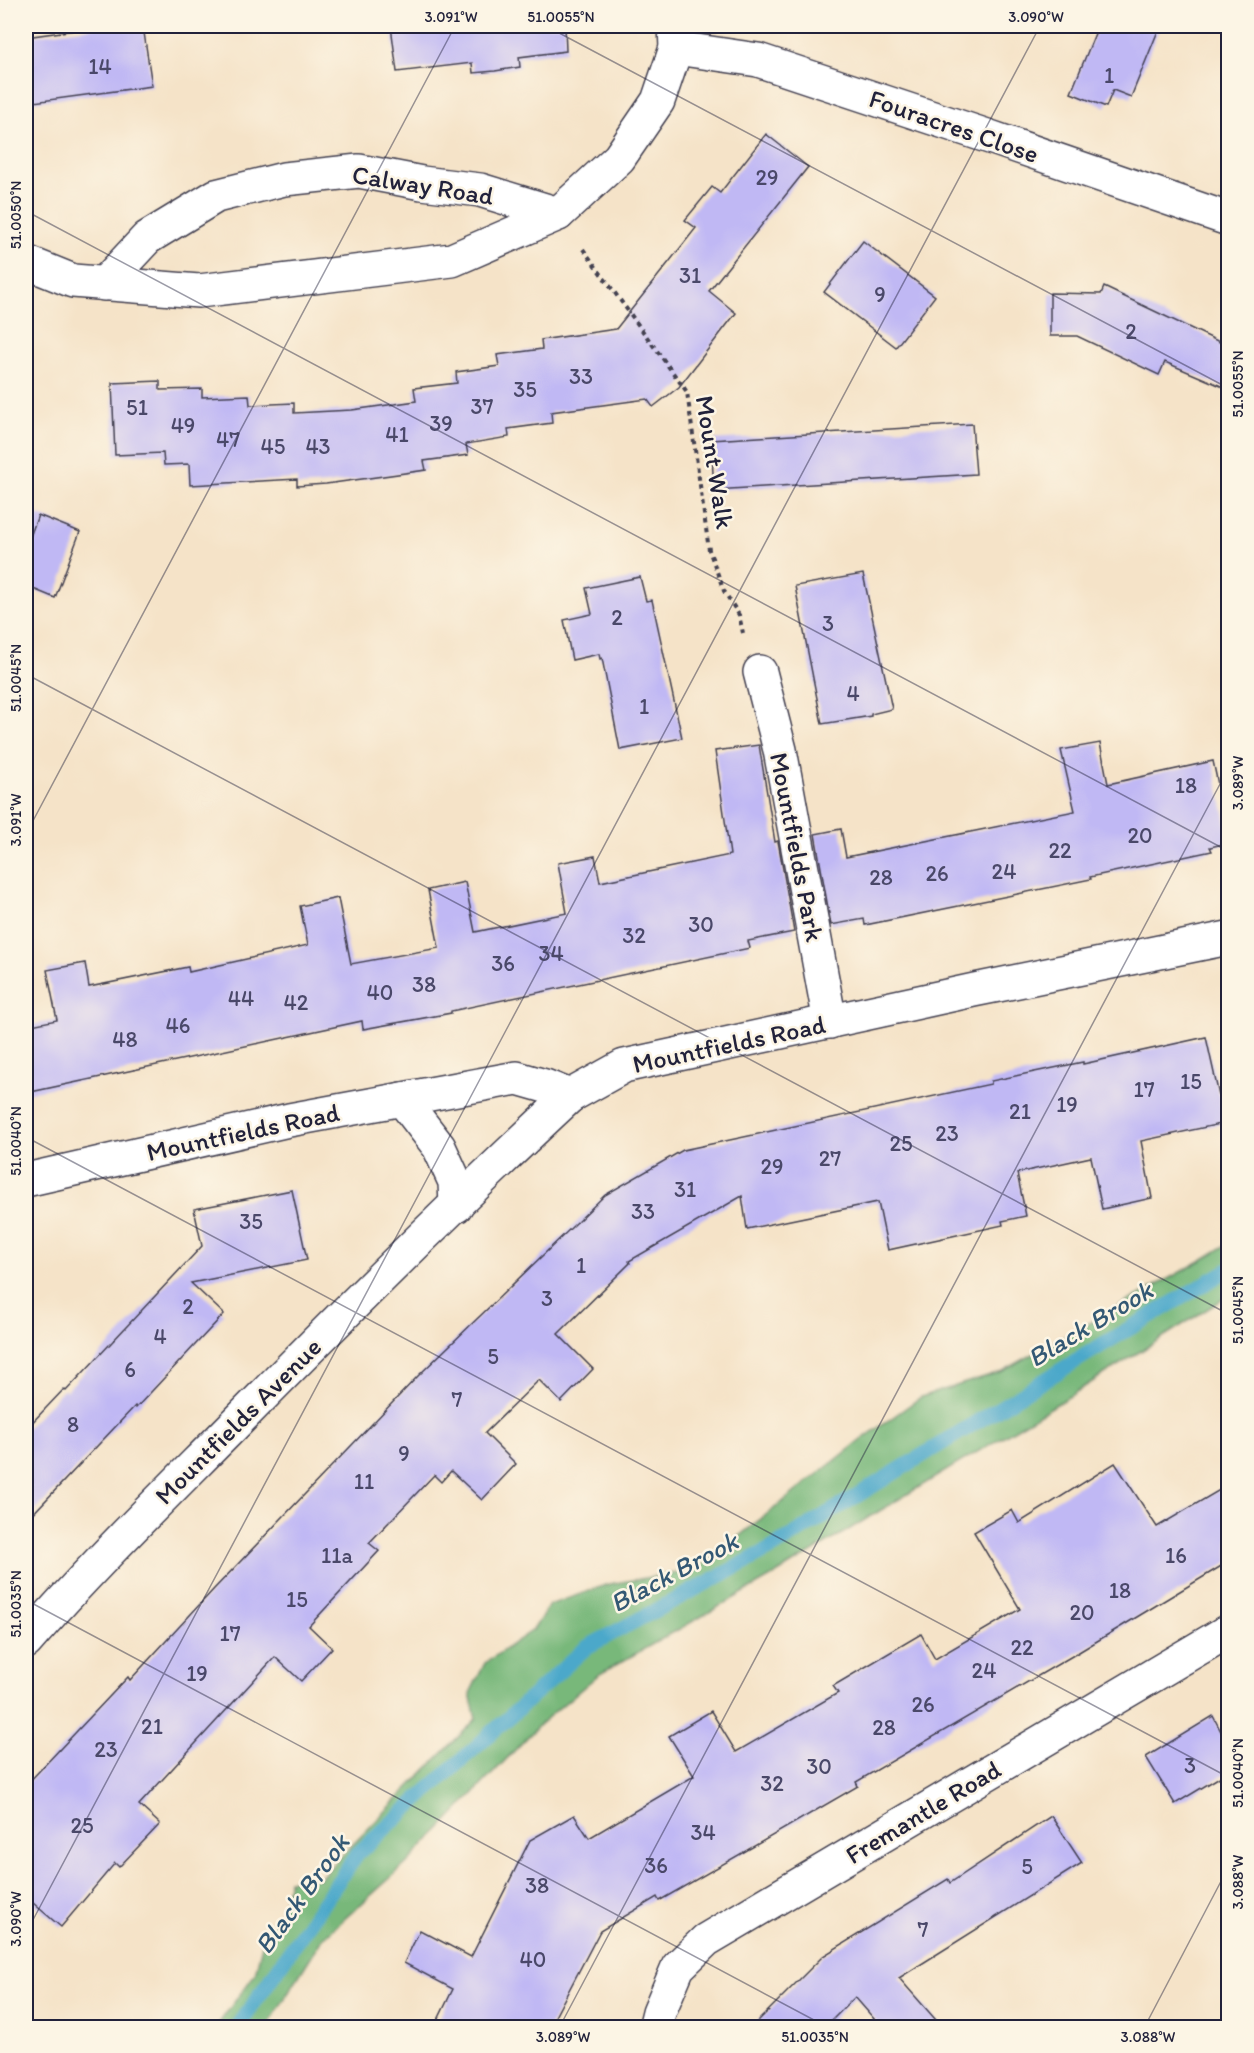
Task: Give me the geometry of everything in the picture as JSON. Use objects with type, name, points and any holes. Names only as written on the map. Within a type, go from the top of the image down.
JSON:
[{"type":"street","name":"Calway Road","points":[[26,262],[73,281],[199,291],[452,260],[558,214],[619,158],[657,101],[676,37]]},
{"type":"street","name":"Fouracres Close","points":[[676,37],[758,60],[1228,219]]},
{"type":"street","name":"Calway Road","points":[[104,284],[147,238],[216,196],[284,178],[359,171],[422,183],[480,190],[558,214]]},
{"type":"street","name":"Mountfields Park","points":[[760,672],[780,750],[831,1022]]},
{"type":"street","name":"Mountfields Road","points":[[26,1180],[289,1120],[517,1078],[570,1096],[624,1066],[1228,938]]},
{"type":"street","name":"Mountfields Avenue","points":[[26,1642],[89,1571],[339,1318],[570,1096]]},
{"type":"street","points":[[402,1099],[439,1147],[455,1182],[456,1206]]},
{"type":"street","name":"Fremantle Road","points":[[655,2028],[678,1967],[706,1940],[1228,1630]]},
{"type":"path","name":"Mount Walk","points":[[558,214],[687,392],[709,550],[724,591],[740,615],[748,655],[760,672]]},
{"type":"green space","points":[[1228,1244],[1228,1296],[1065,1399],[773,1576],[598,1675],[539,1725],[406,1864],[322,1939],[267,2027],[216,2027],[255,1974],[263,1941],[282,1911],[289,1880],[319,1879],[476,1719],[470,1693],[485,1663],[533,1630],[549,1605],[609,1584],[696,1570],[861,1440],[921,1397],[1003,1371]]},
{"type":"building","points":[[104,26],[143,26],[152,86],[34,102],[32,85],[26,86],[26,37]]},
{"type":"building","points":[[391,26],[565,26],[566,51],[519,57],[520,67],[495,71],[473,73],[472,63],[397,72]]},
{"type":"building","points":[[1098,26],[1160,26],[1131,97],[1113,90],[1106,107],[1071,93]]},
{"type":"building","points":[[766,134],[808,167],[709,291],[736,313],[679,387],[653,407],[647,399],[551,412],[552,423],[508,429],[509,437],[466,444],[468,455],[424,461],[426,470],[326,484],[297,486],[297,479],[190,485],[189,464],[164,465],[163,453],[115,455],[112,383],[160,381],[160,390],[202,389],[202,397],[249,395],[250,405],[294,403],[294,413],[352,410],[416,401],[414,388],[457,383],[456,372],[499,366],[497,355],[542,349],[541,340],[616,329],[696,228],[685,220],[712,187],[720,193]]},
{"type":"building","points":[[863,241],[935,296],[896,347],[824,292]]},
{"type":"building","points":[[1104,287],[1228,346],[1228,389],[1165,362],[1159,375],[1077,336],[1050,336],[1050,293],[1101,294]]},
{"type":"building","points":[[972,424],[976,474],[714,490],[711,440]]},
{"type":"building","points":[[38,515],[80,532],[55,598],[26,586],[26,548]]},
{"type":"building","points":[[863,574],[892,709],[871,714],[871,716],[822,724],[795,586]]},
{"type":"building","points":[[640,577],[646,601],[652,600],[682,738],[620,750],[602,658],[600,659],[599,654],[572,660],[564,620],[592,614],[586,588]]},
{"type":"building","points":[[1100,743],[1108,784],[1213,761],[1228,831],[1228,843],[1210,847],[1212,851],[1090,877],[1091,879],[865,925],[864,919],[831,925],[815,834],[841,829],[846,857],[1075,811],[1061,750]]},
{"type":"building","points":[[759,745],[775,842],[778,841],[794,932],[748,941],[750,948],[451,1011],[451,1013],[363,1029],[362,1021],[26,1093],[26,1026],[57,1020],[47,970],[85,963],[89,987],[188,967],[189,972],[308,945],[300,906],[338,898],[351,964],[439,948],[428,890],[465,882],[475,932],[567,913],[558,863],[595,856],[600,882],[730,855],[715,751]]},
{"type":"building","points":[[1206,1037],[1225,1123],[1141,1141],[1152,1198],[1102,1209],[1091,1157],[1017,1173],[1026,1216],[1002,1221],[1003,1225],[888,1250],[878,1202],[747,1229],[742,1196],[629,1261],[630,1263],[558,1334],[593,1369],[561,1402],[539,1380],[485,1433],[516,1464],[482,1500],[451,1471],[441,1482],[434,1475],[369,1543],[379,1551],[309,1626],[332,1648],[301,1681],[275,1657],[139,1805],[160,1824],[119,1867],[115,1863],[61,1927],[26,1897],[26,1785],[128,1677],[130,1680],[418,1376],[605,1195],[683,1150],[991,1084],[991,1081]]},
{"type":"building","points":[[292,1190],[307,1260],[191,1283],[224,1314],[26,1521],[26,1429],[64,1389],[66,1391],[202,1246],[194,1209]]},
{"type":"building","points":[[1115,1463],[1157,1527],[1228,1485],[1228,1562],[856,1782],[858,1786],[659,1901],[657,1897],[600,1931],[549,2028],[434,2028],[453,1989],[404,1963],[420,1930],[471,1957],[530,1840],[574,1815],[589,1838],[694,1776],[669,1736],[711,1711],[736,1752],[838,1693],[833,1686],[921,1634],[935,1659],[1020,1609],[974,1532],[1012,1510],[1019,1523]]},
{"type":"building","points":[[1213,1716],[1228,1745],[1228,1772],[1175,1804],[1146,1757]]},
{"type":"building","points":[[1051,1816],[1082,1863],[899,1978],[943,2028],[882,2028],[855,1997],[824,2028],[751,2028],[823,1956],[948,1879],[950,1883]]},
{"type":"waterway","name":"Black Brook","points":[[237,2028],[357,1854],[587,1647],[772,1548],[1228,1270]]}]
